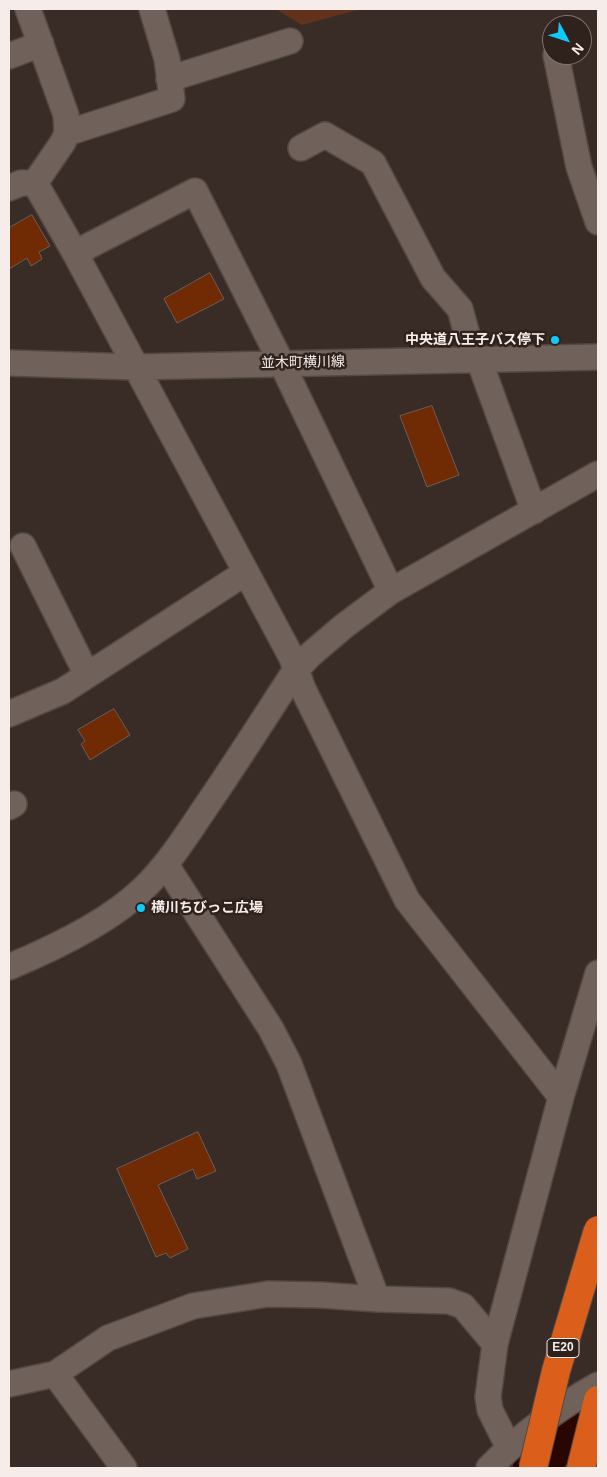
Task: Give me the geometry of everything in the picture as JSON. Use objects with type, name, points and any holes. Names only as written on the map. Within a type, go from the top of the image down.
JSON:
[{"type":"highway","name":"E20","points":[[533,1468],[556,1371],[598,1230]]},
{"type":"highway","points":[[581,1468],[598,1400]]},
{"type":"street","points":[[28,9],[66,115],[67,133],[35,183]]},
{"type":"street","points":[[67,133],[172,99],[167,59],[152,9]]},
{"type":"street","points":[[170,79],[290,42]]},
{"type":"street","points":[[9,56],[41,44]]},
{"type":"street","points":[[558,65],[579,167],[598,222]]},
{"type":"street","points":[[301,148],[325,135],[373,163],[432,278],[460,309],[477,360],[534,510]]},
{"type":"street","points":[[9,188],[20,183],[35,183]]},
{"type":"street","points":[[35,183],[75,253],[292,658],[295,671],[406,900],[561,1097]]},
{"type":"street","points":[[75,253],[195,191],[282,364],[391,591]]},
{"type":"street","name":"並木町横川線","points":[[9,363],[135,367],[598,357]]},
{"type":"street","points":[[9,967],[36,956],[100,922],[142,890],[166,865],[223,782],[295,671],[310,655],[344,626],[391,591],[598,474]]},
{"type":"street","points":[[23,546],[87,675]]},
{"type":"street","points":[[9,714],[63,691],[245,573]]},
{"type":"street","points":[[166,865],[271,1029],[289,1064],[377,1299]]},
{"type":"street","points":[[509,1448],[490,1410],[488,1397],[495,1344],[561,1097],[598,973]]},
{"type":"street","points":[[9,1384],[55,1374],[108,1338],[193,1306],[268,1294],[449,1301],[463,1306],[495,1344]]},
{"type":"street","points":[[55,1374],[124,1468]]},
{"type":"street","points":[[490,1468],[509,1448],[576,1397],[598,1385]]},
{"type":"shaded area","points":[[276,9],[361,9],[302,25]]},
{"type":"building","points":[[32,215],[50,246],[39,252],[42,259],[31,266],[27,258],[9,269],[9,228]]},
{"type":"building","points":[[210,273],[224,299],[177,323],[164,299]]},
{"type":"building","points":[[432,406],[459,475],[427,487],[400,416]]},
{"type":"building","points":[[114,709],[130,735],[90,760],[81,744],[85,741],[78,730]]},
{"type":"building","points":[[198,1132],[216,1171],[197,1179],[193,1169],[158,1185],[188,1249],[170,1258],[166,1253],[156,1257],[117,1169]]},
{"type":"waterway","points":[[533,1468],[558,1445],[598,1420]]},
{"type":"place","name":"中央道八王子バス停下","points":[[555,340]]},
{"type":"place","name":"横川ちびっこ広場","points":[[141,908]]}]
